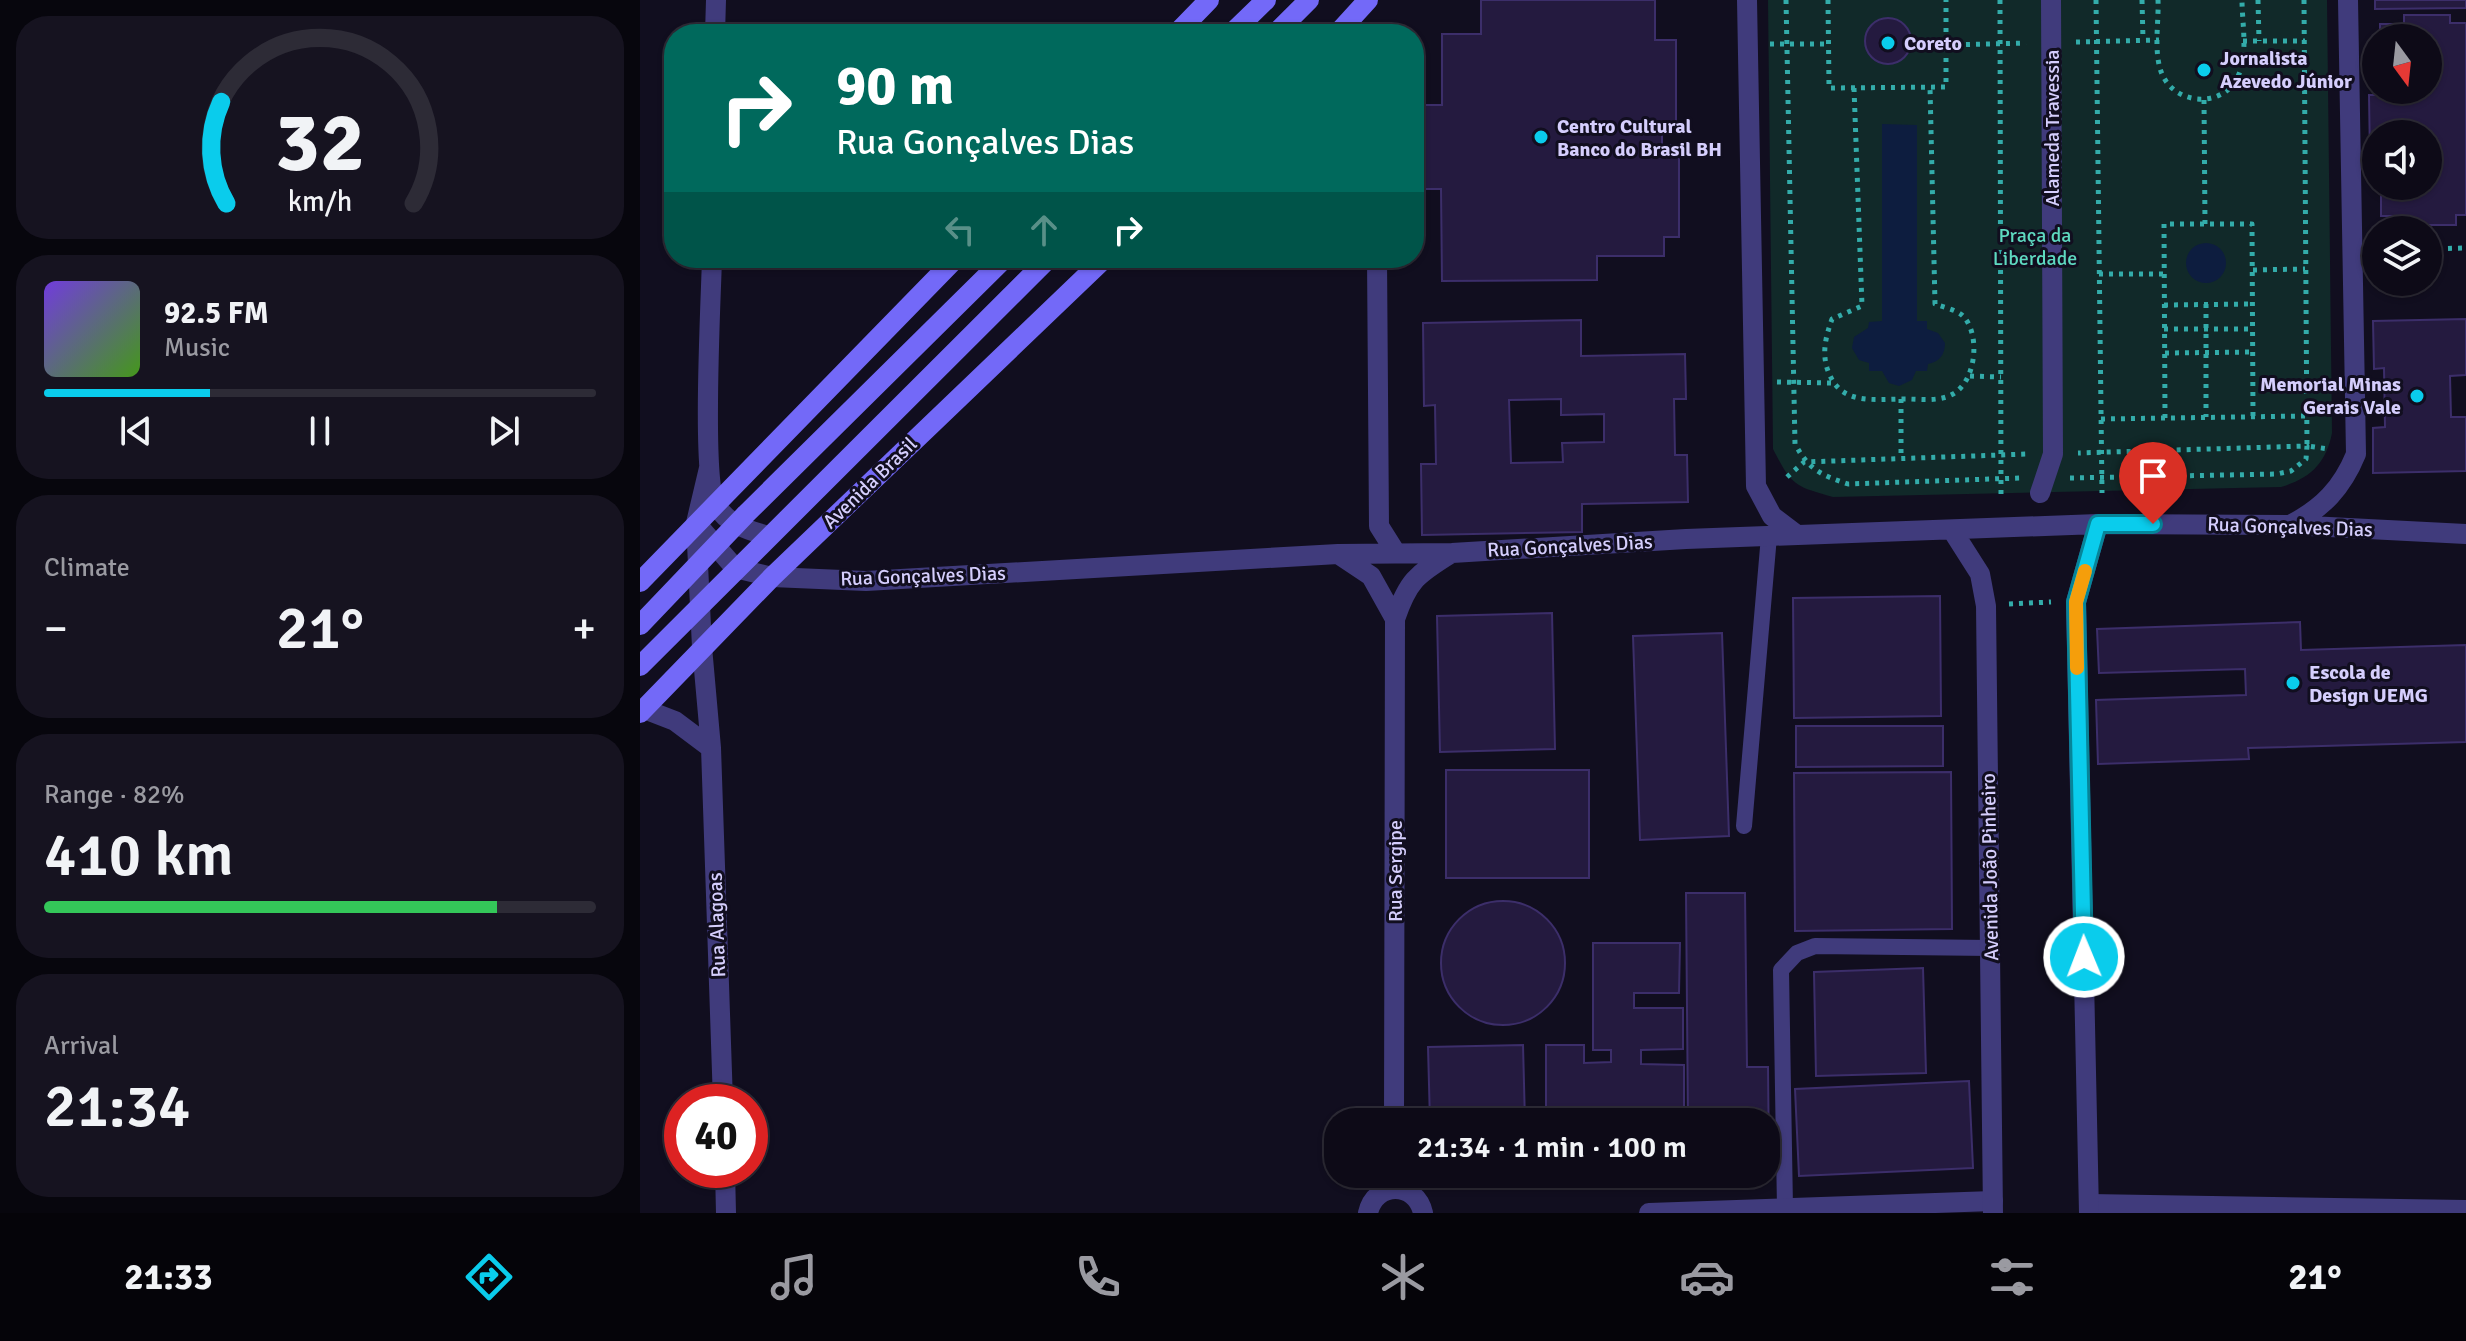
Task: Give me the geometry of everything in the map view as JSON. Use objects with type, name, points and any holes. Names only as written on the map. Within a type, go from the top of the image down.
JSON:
[{"type":"main road","points":[[1186,24],[1209,0]]},
{"type":"main road","points":[[1241,24],[1266,0]]},
{"type":"main road","points":[[1285,24],[1309,0]]},
{"type":"main road","points":[[1346,24],[1368,0]]},
{"type":"main road","points":[[640,582],[946,268]]},
{"type":"main road","points":[[640,625],[735,526],[995,268]]},
{"type":"main road","name":"Avenida Brasil","points":[[640,666],[1039,268]]},
{"type":"main road","name":"Avenida Brasil","points":[[642,711],[772,577],[1095,268]]},
{"type":"street","points":[[715,24],[716,0]]},
{"type":"street","points":[[1747,0],[1756,486],[1772,516],[1797,535]]},
{"type":"street","name":"Alameda Travessia","points":[[2042,486],[2053,454],[2051,0]]},
{"type":"street","points":[[2290,525],[2314,513],[2346,478],[2356,454],[2348,0]]},
{"type":"street","name":"Rua Alagoas","points":[[712,268],[709,468],[715,504]]},
{"type":"street","points":[[1377,268],[1379,526],[1396,553]]},
{"type":"street","name":"Rua Alagoas","points":[[709,468],[696,523],[711,748],[722,1084]]},
{"type":"street","points":[[715,504],[735,526],[768,536]]},
{"type":"street","points":[[696,523],[735,568]]},
{"type":"street","points":[[2098,524],[2076,602],[2089,1208],[2466,1210]]},
{"type":"street","name":"Rua Gonçalves Dias","points":[[735,568],[772,577],[866,581],[1338,554],[1452,553],[1769,536],[2098,524],[2290,525],[2466,534]]},
{"type":"street","name":"Avenida João Pinheiro","points":[[1952,530],[1980,574],[1986,606],[1993,1207]]},
{"type":"street","name":"Rua Sergipe","points":[[1394,1108],[1395,619],[1404,592],[1419,573],[1452,553]]},
{"type":"street","name":"Rua Sergipe","points":[[1338,554],[1371,576],[1395,619]]},
{"type":"street","points":[[642,711],[675,721],[711,748]]},
{"type":"street","points":[[725,1188],[726,1213]]},
{"type":"street","points":[[1368,1213],[1374,1198],[1386,1188]]},
{"type":"street","points":[[1401,1188],[1416,1198],[1423,1213]]},
{"type":"street","points":[[1649,1213],[1785,1208],[1993,1207]]},
{"type":"lane","points":[[1744,826],[1769,536]]},
{"type":"lane","points":[[1785,1208],[1781,970],[1797,953],[1815,946],[1991,948]]},
{"type":"path","points":[[1786,0],[1795,444],[1804,462],[1822,475],[1848,484],[2001,478],[2042,486],[2102,477],[2277,474],[2291,471],[2306,459],[2304,0]]},
{"type":"path","points":[[1828,0],[1829,88],[1946,87],[1946,0]]},
{"type":"path","points":[[2000,0],[2001,494]]},
{"type":"path","points":[[2096,0],[2102,493]]},
{"type":"path","points":[[2142,0],[2143,40]]},
{"type":"path","points":[[2158,0],[2161,71],[2182,96],[2204,100],[2224,93],[2238,77],[2243,58],[2242,0]]},
{"type":"path","points":[[2258,0],[2259,41]]},
{"type":"path","points":[[2243,41],[2305,41]]},
{"type":"path","points":[[1768,44],[1829,44]]},
{"type":"path","points":[[1854,88],[1862,306],[1832,319],[1824,358],[1832,383],[1852,396],[1865,399],[1943,399],[1957,392],[1970,376],[1974,348],[1969,325],[1961,314],[1935,304],[1930,87]]},
{"type":"path","points":[[2204,100],[2205,224]]},
{"type":"path","points":[[2165,418],[2164,224],[2252,224],[2253,417]]},
{"type":"path","points":[[2442,249],[2466,248]]},
{"type":"path","points":[[2253,270],[2305,269]]},
{"type":"path","points":[[2099,274],[2164,274]]},
{"type":"path","points":[[2206,304],[2206,417]]},
{"type":"path","points":[[2164,305],[2253,304]]},
{"type":"path","points":[[2164,329],[2253,329]]},
{"type":"path","points":[[2165,353],[2253,352]]},
{"type":"path","points":[[1970,376],[2001,377]]},
{"type":"path","points":[[1771,382],[1832,383]]},
{"type":"path","points":[[1901,399],[1901,458]]},
{"type":"path","points":[[2101,419],[2306,416]]},
{"type":"path","points":[[2307,446],[2329,449]]},
{"type":"path","points":[[1986,606],[2076,602]]},
{"type":"green space","name":"Praça da Liberdade","points":[[1768,0],[2327,0],[2332,433],[2326,453],[2316,468],[2301,479],[2281,487],[1833,497],[1802,487],[1790,478],[1773,449]]},
{"type":"water","points":[[1882,124],[1917,125],[1917,321],[1927,321],[1927,329],[1938,333],[1945,343],[1943,354],[1928,364],[1927,371],[1916,371],[1912,380],[1899,386],[1889,383],[1882,371],[1869,371],[1869,363],[1859,360],[1852,348],[1854,337],[1868,328],[1869,322],[1882,321]]},
{"type":"water","points":[[2206,243],[2220,249],[2226,263],[2220,277],[2206,283],[2192,277],[2186,263],[2192,249]]},
{"type":"building","name":"Centro Cultural Banco do Brasil BH","points":[[1481,0],[1655,0],[1655,40],[1676,40],[1676,128],[1662,128],[1662,145],[1679,145],[1679,237],[1664,237],[1664,256],[1597,256],[1597,280],[1442,281],[1441,189],[1424,189],[1424,105],[1442,105],[1442,34],[1481,34]]},
{"type":"building","points":[[2375,0],[2466,0],[2466,8],[2375,9]]},
{"type":"building","points":[[2404,15],[2450,15],[2450,23],[2466,23],[2466,215],[2456,215],[2456,225],[2442,225],[2442,216],[2381,216],[2381,200],[2442,200],[2442,120],[2369,120],[2369,104],[2442,104],[2442,24],[2404,24]]},
{"type":"building","name":"Coreto","points":[[1888,18],[1905,24],[1911,41],[1905,58],[1888,64],[1871,58],[1865,41],[1871,24]]},
{"type":"building","name":"Memorial Minas Gerais Vale","points":[[2466,319],[2466,375],[2450,376],[2451,417],[2466,417],[2466,471],[2373,473],[2373,428],[2385,427],[2384,368],[2374,369],[2373,321]]},
{"type":"building","points":[[1581,320],[1581,356],[1685,354],[1686,399],[1674,399],[1675,455],[1687,455],[1688,502],[1582,504],[1582,532],[1422,535],[1421,464],[1436,464],[1435,405],[1424,406],[1423,323]],"holes":[[[1561,399],[1561,415],[1604,414],[1604,442],[1562,443],[1563,462],[1511,463],[1509,400]]]},
{"type":"building","points":[[1940,596],[1941,716],[1794,718],[1793,598]]},
{"type":"building","points":[[1552,613],[1555,749],[1440,752],[1437,616]]},
{"type":"building","points":[[2300,622],[2301,650],[2466,645],[2466,742],[2248,748],[2249,759],[2098,764],[2096,700],[2246,695],[2245,669],[2099,673],[2097,629]]},
{"type":"building","points":[[1722,633],[1729,836],[1640,840],[1633,636]]},
{"type":"building","points":[[1796,726],[1943,726],[1943,766],[1796,767]]},
{"type":"building","points":[[1446,770],[1589,770],[1589,878],[1446,878]]},
{"type":"building","points":[[1951,772],[1952,929],[1795,931],[1794,773]]},
{"type":"building","points":[[1686,893],[1745,893],[1747,1067],[1768,1067],[1768,1108],[1688,1108]]},
{"type":"building","points":[[1503,901],[1527,905],[1547,919],[1561,939],[1565,963],[1561,987],[1547,1007],[1527,1021],[1503,1025],[1479,1021],[1459,1007],[1445,987],[1441,963],[1445,939],[1459,919],[1479,905]]},
{"type":"building","points":[[1593,943],[1680,943],[1679,993],[1634,993],[1634,1008],[1683,1008],[1683,1049],[1641,1050],[1641,1064],[1684,1065],[1684,1108],[1546,1108],[1546,1045],[1584,1045],[1584,1063],[1611,1062],[1611,1050],[1593,1050]]},
{"type":"building","points":[[1923,968],[1926,1073],[1816,1076],[1814,972]]},
{"type":"building","points":[[1523,1045],[1525,1108],[1430,1108],[1428,1047]]},
{"type":"building","points":[[1969,1081],[1973,1168],[1799,1176],[1795,1089]]},
{"type":"slow traffic","points":[[2077,668],[2076,602],[2085,571]]},
{"type":"place","name":"Coreto","points":[[1888,43]]},
{"type":"place","name":"Jornalista Azevedo Júnior","points":[[2204,70]]},
{"type":"place","name":"Centro Cultural Banco do Brasil BH","points":[[1541,137]]},
{"type":"place","name":"Memorial Minas Gerais Vale","points":[[2417,396]]},
{"type":"place","name":"Escola de Design UEMG","points":[[2293,683]]},
{"type":"route","points":[[2084,957],[2076,602],[2098,524],[2153,524]]}]
